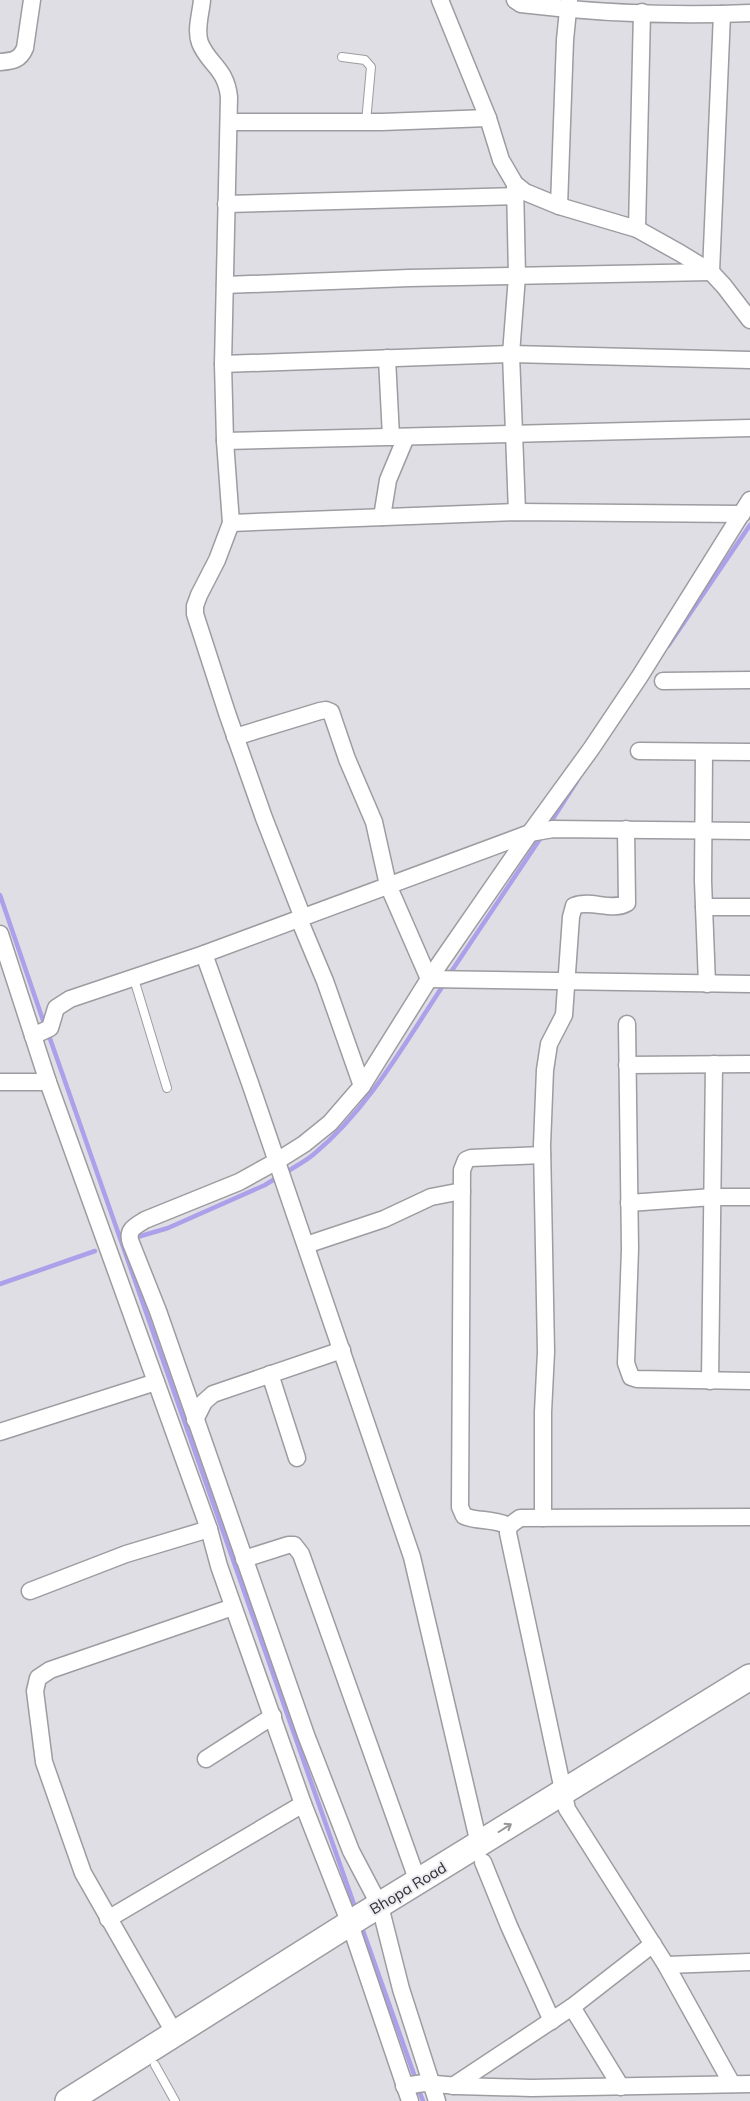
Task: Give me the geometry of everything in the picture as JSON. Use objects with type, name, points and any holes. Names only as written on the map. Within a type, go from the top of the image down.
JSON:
[{"type":"main road","name":"Bhopa Road","points":[[68,2101],[174,2034],[367,1923],[565,1801],[750,1677]]},
{"type":"main road","name":"Bhopa Road","points":[[565,1801],[750,1696]]},
{"type":"main road","name":"Bhopa Road","points":[[96,2101],[367,1923],[418,1882],[481,1853]]},
{"type":"street","points":[[0,62],[11,61],[22,54],[26,48],[32,0]]},
{"type":"street","points":[[202,0],[199,29],[200,42],[223,73],[228,86],[223,364],[230,522],[217,560],[199,594],[195,606],[195,614],[235,736],[362,1086]]},
{"type":"street","points":[[440,0],[488,118],[501,160],[515,190],[517,276],[511,354],[517,512]]},
{"type":"street","points":[[515,0],[521,4],[569,5],[642,12],[750,14]]},
{"type":"street","points":[[559,206],[565,40],[569,5]]},
{"type":"street","points":[[638,229],[642,12]]},
{"type":"street","points":[[711,272],[722,14]]},
{"type":"street","points":[[228,122],[366,122],[488,118]]},
{"type":"street","points":[[226,204],[515,190],[525,192],[559,206],[638,229],[711,272],[750,320]]},
{"type":"street","points":[[225,285],[409,278],[711,272]]},
{"type":"street","points":[[223,364],[511,354],[750,360]]},
{"type":"street","points":[[382,517],[398,437],[387,358]]},
{"type":"street","points":[[225,441],[750,428]]},
{"type":"street","points":[[230,522],[517,512],[746,507]]},
{"type":"street","points":[[437,2101],[416,2088],[367,1923],[351,1851],[303,1726],[129,1234],[131,1229],[145,1220],[239,1182],[281,1173],[304,1144],[330,1123],[362,1086],[440,980],[541,831],[591,749],[635,684],[746,507]]},
{"type":"street","points":[[663,681],[750,680]]},
{"type":"street","points":[[235,736],[320,711],[326,710],[331,712],[374,822],[388,886],[440,980]]},
{"type":"street","points":[[640,751],[750,752]]},
{"type":"street","points":[[704,753],[704,906],[707,984]]},
{"type":"street","points":[[543,1518],[546,1352],[542,1155],[546,1056],[552,1036],[563,1020],[571,917],[574,906],[586,904],[620,906],[628,903],[626,829]]},
{"type":"street","points":[[42,1032],[51,1026],[56,1008],[60,1004],[103,987],[134,979],[204,954],[541,831],[626,829],[750,831]]},
{"type":"street","points":[[704,906],[750,906]]},
{"type":"street","points":[[0,934],[42,1032],[48,1082],[209,1529],[233,1607],[303,1804],[401,1989],[416,2088]]},
{"type":"street","points":[[204,954],[306,1245],[412,1557],[481,1853],[509,1926],[552,2021]]},
{"type":"street","points":[[440,980],[750,984]]},
{"type":"street","points":[[627,1024],[630,1249],[626,1364],[628,1371],[632,1377],[637,1378],[750,1381]]},
{"type":"street","points":[[710,1381],[714,1064]]},
{"type":"street","points":[[627,1065],[750,1064]]},
{"type":"street","points":[[0,1082],[48,1082]]},
{"type":"street","points":[[509,1526],[496,1521],[469,1518],[464,1516],[460,1507],[462,1170],[466,1160],[471,1158],[542,1155]]},
{"type":"street","points":[[306,1245],[384,1219],[431,1197],[462,1191]]},
{"type":"street","points":[[629,1203],[713,1197],[750,1197]]},
{"type":"street","points":[[195,1420],[204,1402],[213,1394],[342,1350]]},
{"type":"street","points":[[270,1374],[297,1458]]},
{"type":"street","points":[[0,1432],[156,1382]]},
{"type":"street","points":[[732,2084],[666,1965],[565,1801],[508,1533],[509,1526],[520,1518],[750,1517]]},
{"type":"street","points":[[30,1591],[126,1554],[209,1529]]},
{"type":"street","points":[[244,1559],[288,1545],[294,1545],[301,1554],[418,1882]]},
{"type":"street","points":[[174,2034],[82,1873],[44,1762],[34,1691],[38,1678],[50,1670],[233,1607]]},
{"type":"street","points":[[206,1759],[273,1716]]},
{"type":"street","points":[[108,1919],[303,1804]]},
{"type":"street","points":[[453,2086],[572,2007],[653,1944]]},
{"type":"street","points":[[666,1965],[750,1962]]},
{"type":"street","points":[[572,2007],[626,2092]]},
{"type":"street","points":[[416,2088],[453,2086],[626,2092],[750,2084]]},
{"type":"lane","points":[[342,57],[365,60],[370,67],[366,122]]},
{"type":"lane","points":[[134,979],[167,1088]]},
{"type":"lane","points":[[155,2064],[175,2101]]},
{"type":"waterway","points":[[668,646],[750,525]]},
{"type":"waterway","points":[[549,825],[577,781]]},
{"type":"waterway","points":[[449,975],[542,836]]},
{"type":"waterway","points":[[0,895],[45,1026]]},
{"type":"waterway","points":[[285,1173],[304,1162],[334,1136],[369,1096],[444,984]]},
{"type":"waterway","points":[[48,1033],[356,1910]]},
{"type":"waterway","points":[[134,1238],[168,1228],[265,1185],[278,1177]]},
{"type":"waterway","points":[[0,1284],[95,1251]]},
{"type":"waterway","points":[[361,1925],[416,2080]]},
{"type":"waterway","points":[[418,2088],[423,2101]]}]
